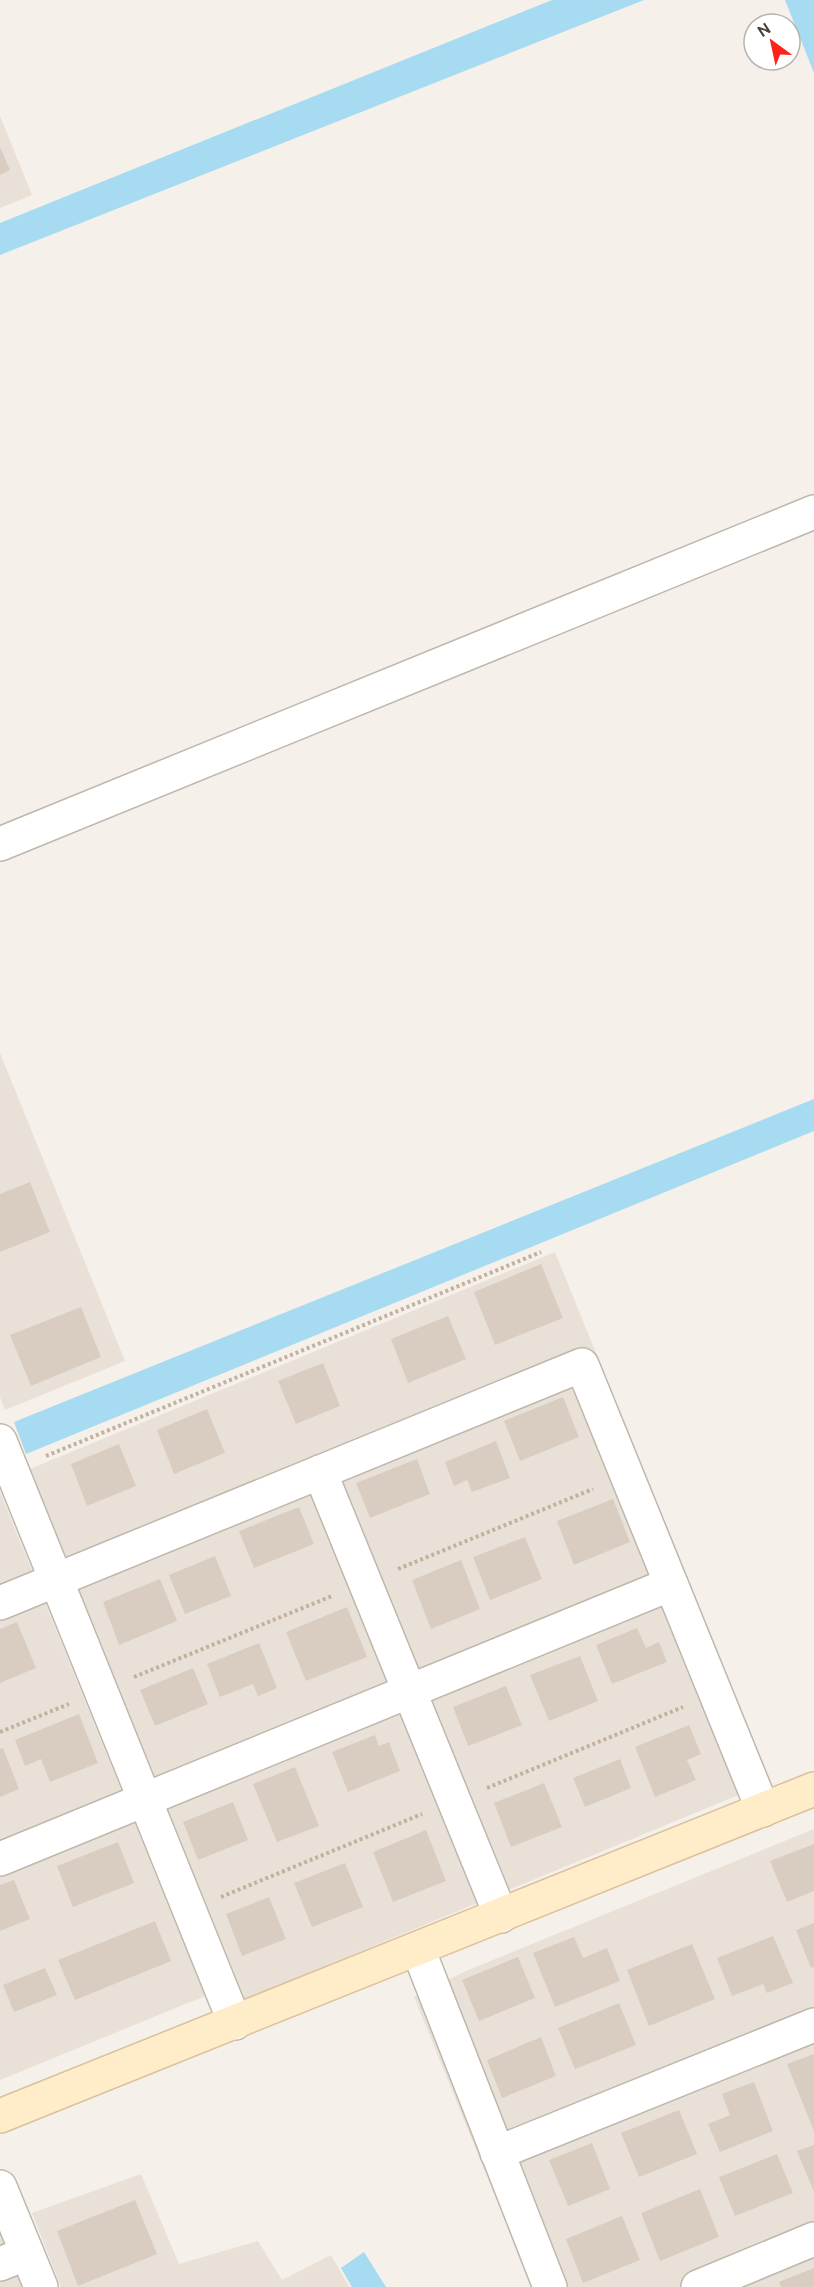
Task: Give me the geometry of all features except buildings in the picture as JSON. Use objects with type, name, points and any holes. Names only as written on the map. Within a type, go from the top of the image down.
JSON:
[{"type":"street","points":[[0,844],[814,512]]},
{"type":"street","points":[[0,1603],[582,1365],[763,1810]]},
{"type":"street","points":[[0,1441],[235,2022]]},
{"type":"street","points":[[320,1472],[501,1916]]},
{"type":"street","points":[[0,1859],[671,1584]]},
{"type":"street","points":[[0,2116],[814,1789]]},
{"type":"street","points":[[418,1950],[550,2287]]},
{"type":"street","points":[[497,2153],[814,2025]]},
{"type":"street","points":[[0,2187],[14,2259],[41,2287]]},
{"type":"street","points":[[698,2287],[814,2239]]},
{"type":"path","points":[[12,1470],[541,1252]]},
{"type":"path","points":[[0,1732],[627,1475]]},
{"type":"shaded area","points":[[0,116],[32,195],[0,208]]},
{"type":"shaded area","points":[[0,1053],[125,1361],[5,1410],[0,1397]]},
{"type":"shaded area","points":[[555,1252],[770,1782],[245,1999],[30,1469]]},
{"type":"shaded area","points":[[0,1492],[205,1996],[0,2080]]},
{"type":"shaded area","points":[[814,1829],[814,2287],[532,2287],[414,1997],[466,1971]]},
{"type":"shaded area","points":[[141,2174],[179,2264],[258,2241],[282,2280],[331,2255],[349,2287],[61,2287],[32,2213]]},
{"type":"shaded area","points":[[0,2220],[27,2287],[0,2287]]},
{"type":"water","points":[[552,0],[644,0],[0,255],[0,223]]},
{"type":"water","points":[[785,0],[814,0],[814,73],[802,43],[802,12],[790,12]]},
{"type":"water","points":[[814,1099],[814,1131],[26,1454],[14,1422]]},
{"type":"water","points":[[364,2252],[386,2287],[352,2287],[341,2268]]}]
